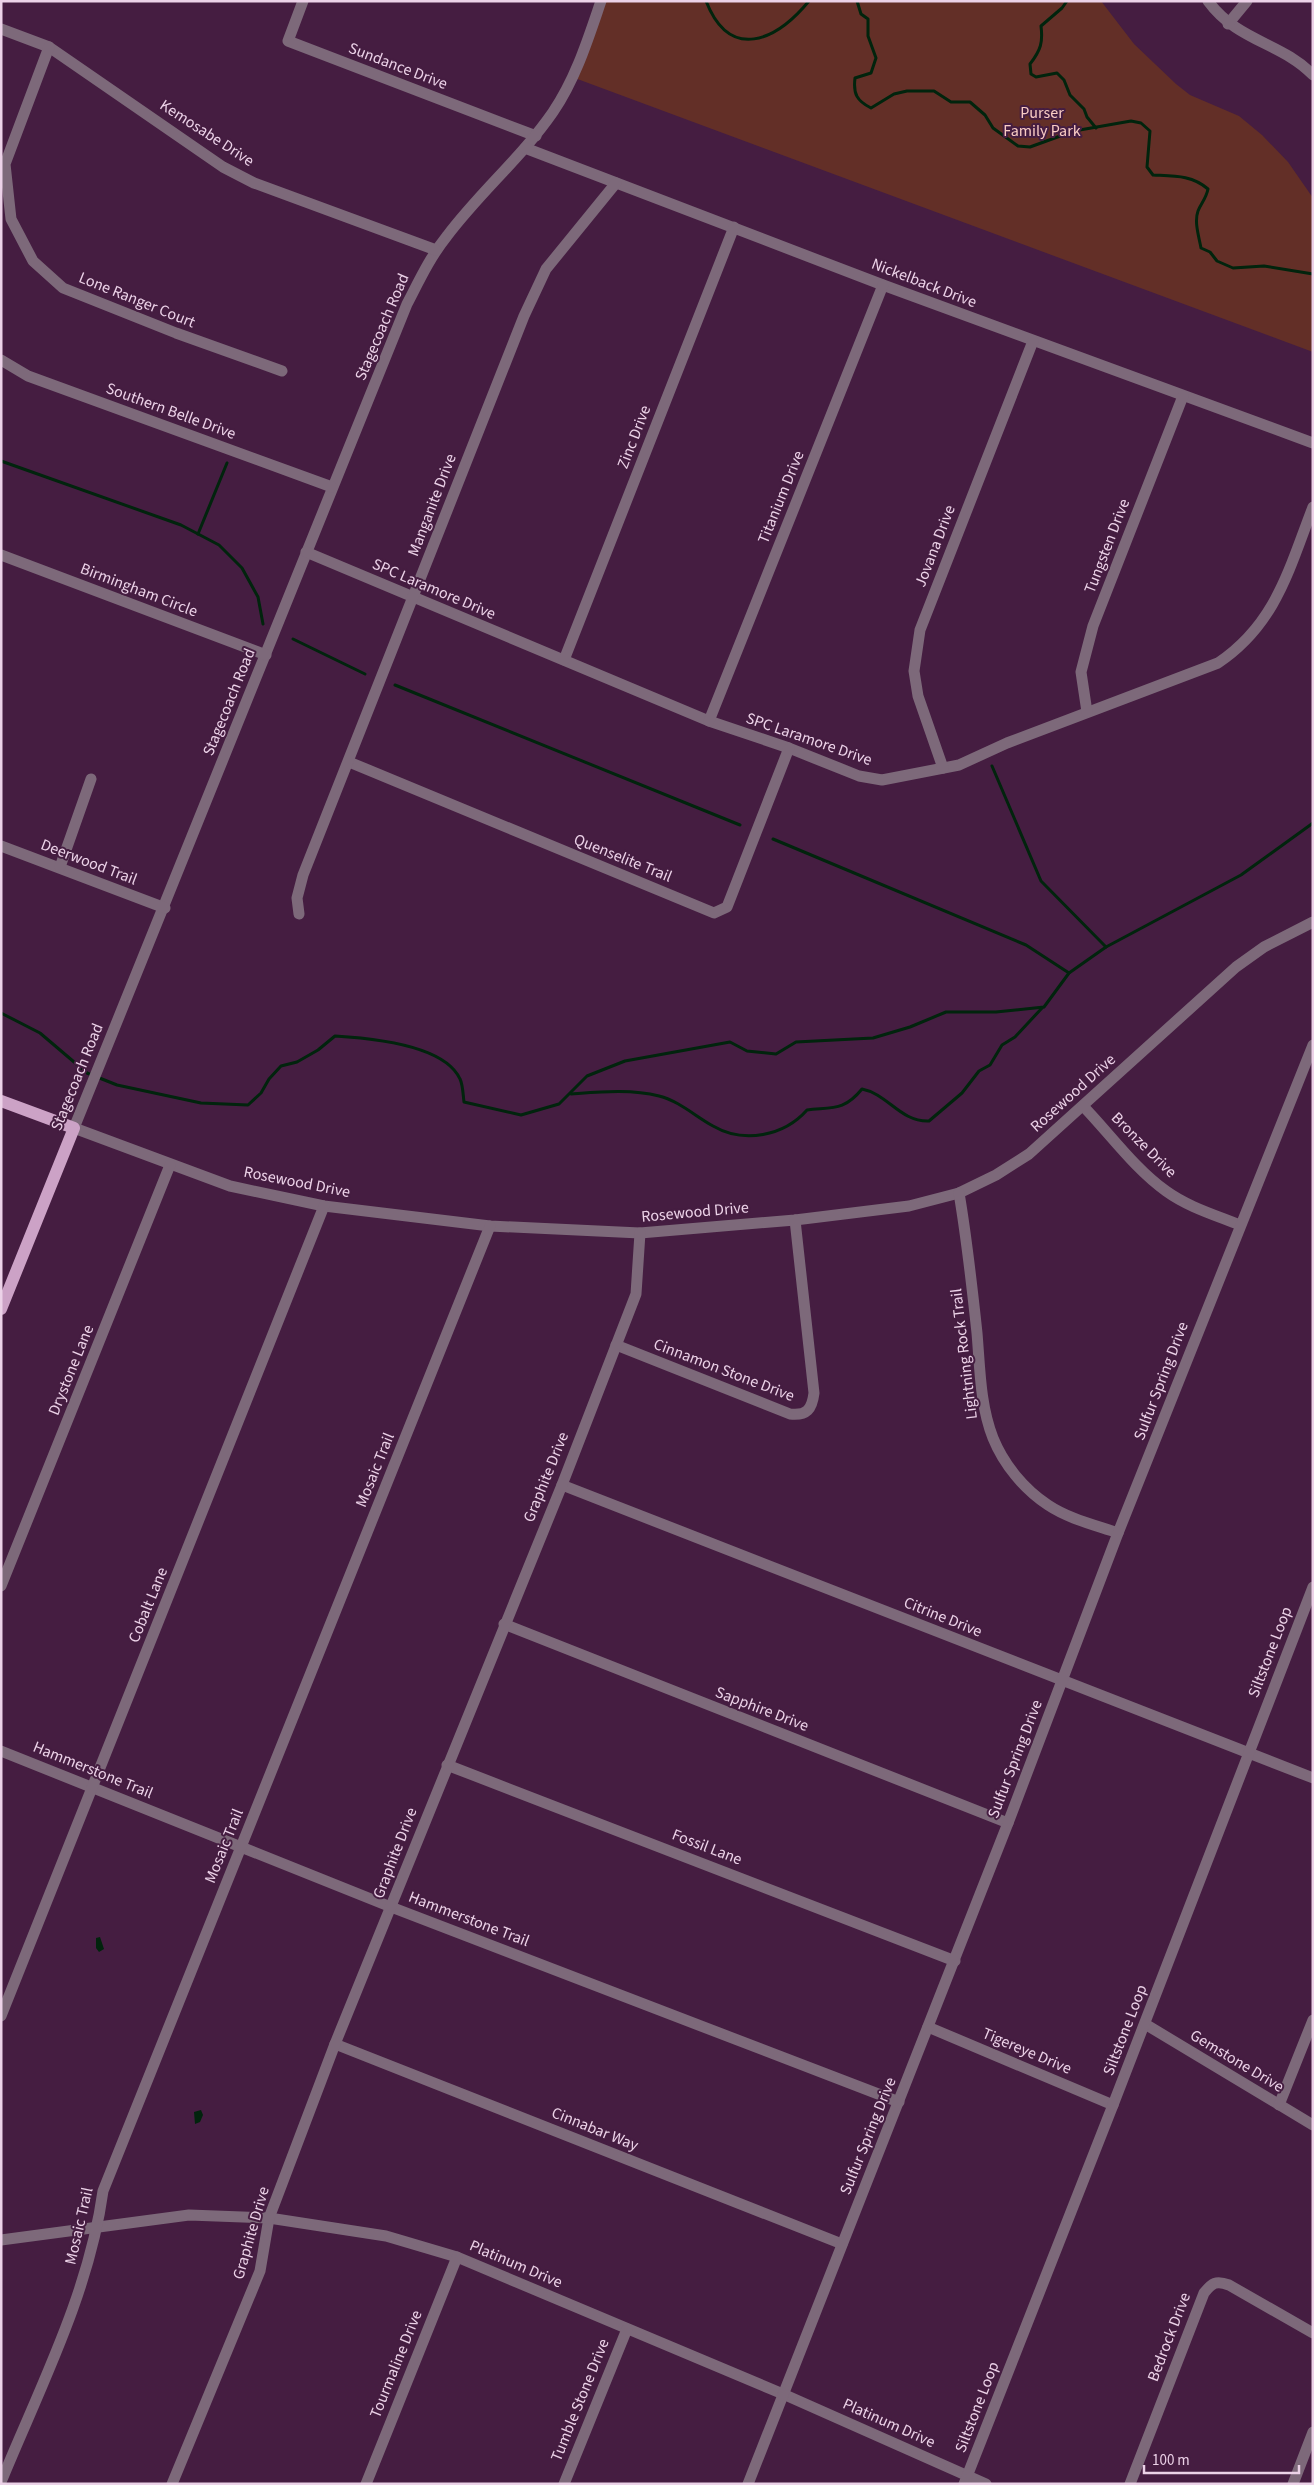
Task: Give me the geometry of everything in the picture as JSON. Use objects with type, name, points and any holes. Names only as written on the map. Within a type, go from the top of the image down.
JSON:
[{"type":"main road","name":"Rosewood Drive","points":[[1,1101],[74,1128]]},
{"type":"main road","name":"Stagecoach Road","points":[[1,1309],[74,1128]]},
{"type":"street","name":"Sundance Drive","points":[[303,1],[288,41],[536,136]]},
{"type":"street","name":"Stagecoach Road","points":[[74,1128],[407,304],[436,250],[536,136],[568,88],[580,61],[601,1]]},
{"type":"street","points":[[1208,1],[1228,24],[1296,61],[1313,75]]},
{"type":"street","points":[[1228,24],[1247,1]]},
{"type":"street","name":"Kemosabe Drive","points":[[1,29],[49,47],[224,167],[254,183],[436,250]]},
{"type":"street","name":"Lone Ranger Court","points":[[49,47],[5,164],[12,219],[33,261],[64,288],[193,340],[282,370]]},
{"type":"street","name":"Nickelback Drive","points":[[525,148],[883,285],[1313,443]]},
{"type":"street","name":"Manganite Drive","points":[[299,914],[297,898],[303,876],[537,286],[546,269],[616,183]]},
{"type":"street","name":"Zinc Drive","points":[[564,660],[734,227]]},
{"type":"street","name":"Titanium Drive","points":[[709,721],[883,285]]},
{"type":"street","name":"Jovana Drive","points":[[943,768],[918,696],[914,672],[920,630],[1033,341]]},
{"type":"street","name":"Southern Belle Drive","points":[[1,360],[28,376],[332,487]]},
{"type":"street","name":"Tungsten Drive","points":[[1087,712],[1082,690],[1081,672],[1093,626],[1183,396]]},
{"type":"street","name":"SPC Laramore Drive","points":[[306,552],[709,721],[789,748],[859,776],[882,780],[959,765],[1007,743],[1218,662],[1237,650],[1253,634],[1270,612],[1313,507]]},
{"type":"street","name":"Birmingham Circle","points":[[1,555],[266,655]]},
{"type":"street","name":"Quenselite Trail","points":[[349,762],[714,913],[727,907],[789,748]]},
{"type":"street","points":[[60,867],[91,779]]},
{"type":"street","name":"Deerwood Trail","points":[[1,846],[164,908]]},
{"type":"street","name":"Rosewood Drive","points":[[74,1128],[230,1186],[324,1206],[490,1226],[640,1233],[795,1220],[909,1206],[959,1193],[996,1175],[1029,1154],[1236,967],[1264,947],[1313,922]]},
{"type":"street","name":"Sulfur Spring Drive","points":[[748,2484],[955,1961],[1118,1533],[1313,1045]]},
{"type":"street","name":"Bronze Drive","points":[[1083,1106],[1143,1171],[1166,1191],[1190,1205],[1240,1225]]},
{"type":"street","name":"Drystone Lane","points":[[1,1586],[170,1165]]},
{"type":"street","name":"Lightning Rock Trail","points":[[959,1193],[969,1253],[984,1407],[993,1438],[1005,1462],[1024,1484],[1047,1504],[1065,1515],[1118,1533]]},
{"type":"street","name":"Cobalt Lane","points":[[1,2016],[324,1206]]},
{"type":"street","name":"Cinnamon Stone Drive","points":[[616,1345],[790,1414],[799,1415],[807,1413],[812,1405],[814,1393],[795,1220]]},
{"type":"street","name":"Mosaic Trail","points":[[1,2482],[79,2295],[98,2227],[103,2191],[490,1226]]},
{"type":"street","name":"Graphite Drive","points":[[172,2484],[260,2271],[269,2218],[335,2044],[562,1485],[636,1294],[640,1233]]},
{"type":"street","name":"Citrine Drive","points":[[562,1485],[1062,1682],[1313,1778]]},
{"type":"street","name":"Siltstone Loop","points":[[966,2480],[1145,2024],[1313,1587]]},
{"type":"street","name":"Sapphire Drive","points":[[504,1624],[1008,1823]]},
{"type":"street","name":"Hammerstone Trail","points":[[1,1751],[391,1907],[899,2102]]},
{"type":"street","name":"Fossil Lane","points":[[447,1765],[955,1961]]},
{"type":"street","points":[[1279,2106],[1313,2020]]},
{"type":"street","name":"Gemstone Drive","points":[[1145,2024],[1313,2126]]},
{"type":"street","name":"Tigereye Drive","points":[[928,2027],[1113,2105]]},
{"type":"street","name":"Cinnabar Way","points":[[335,2044],[842,2244]]},
{"type":"street","name":"Platinum Drive","points":[[1,2240],[189,2215],[269,2218],[386,2236],[457,2257],[783,2394],[966,2480],[986,2484]]},
{"type":"street","name":"Tourmaline Drive","points":[[366,2484],[457,2257]]},
{"type":"street","name":"Bedrock Drive","points":[[1130,2484],[1204,2293],[1211,2284],[1220,2282],[1229,2285],[1313,2333]]},
{"type":"street","name":"Tumble Stone Drive","points":[[564,2484],[627,2329]]},
{"type":"street","points":[[1293,2484],[1313,2432]]},
{"type":"green space","name":"Purser Family Park","points":[[600,1],[1101,1],[1134,44],[1176,84],[1190,95],[1239,116],[1262,135],[1288,162],[1313,198],[1313,352],[572,77]]},
{"type":"shaded area","points":[[100,1937],[104,1949],[99,1952],[96,1948],[96,1938]]},
{"type":"shaded area","points":[[201,2110],[203,2115],[200,2122],[195,2124],[194,2112]]},
{"type":"waterway","points":[[706,1],[716,20],[728,32],[740,38],[754,39],[768,35],[782,26],[809,1]]},
{"type":"waterway","points":[[857,1],[861,14],[868,19],[868,36],[876,58],[871,73],[855,78],[855,93],[859,100],[871,108],[894,94],[907,91],[934,91],[951,102],[970,102],[985,115],[993,128],[1018,146],[1030,147],[1074,131],[1131,121],[1141,123],[1150,131],[1147,167],[1153,175],[1189,179],[1202,184],[1208,189],[1199,208],[1196,220],[1201,248],[1210,252],[1217,261],[1233,268],[1264,266],[1313,274]]},
{"type":"waterway","points":[[1067,1],[1062,8],[1041,26],[1042,37],[1039,50],[1030,64],[1031,74],[1036,77],[1057,73],[1064,80],[1070,95],[1084,109],[1087,117],[1096,128]]},
{"type":"waterway","points":[[1,461],[181,525],[219,545],[242,568],[258,597],[263,624]]},
{"type":"waterway","points":[[198,534],[227,463]]},
{"type":"waterway","points":[[293,639],[365,674]]},
{"type":"waterway","points":[[395,685],[740,825]]},
{"type":"waterway","points":[[992,766],[1041,881],[1106,947]]},
{"type":"waterway","points":[[1,1013],[40,1033],[87,1073],[117,1085],[201,1103],[248,1105],[261,1093],[269,1079],[281,1066],[297,1062],[318,1050],[335,1036],[385,1041],[422,1051],[438,1058],[451,1067],[461,1081],[464,1102],[521,1115],[559,1104],[587,1076],[625,1061],[730,1042],[747,1051],[776,1054],[796,1042],[873,1038],[910,1027],[946,1012],[996,1012],[1044,1007],[1069,973],[1106,947],[1241,875],[1313,823]]},
{"type":"waterway","points":[[773,839],[1026,945],[1069,973]]},
{"type":"waterway","points":[[571,1094],[626,1092],[659,1096],[680,1105],[725,1132],[750,1136],[775,1131],[787,1126],[807,1110],[844,1105],[862,1089],[879,1096],[910,1117],[929,1121],[962,1093],[979,1071],[990,1065],[1002,1045],[1015,1037],[1042,1008]]}]
